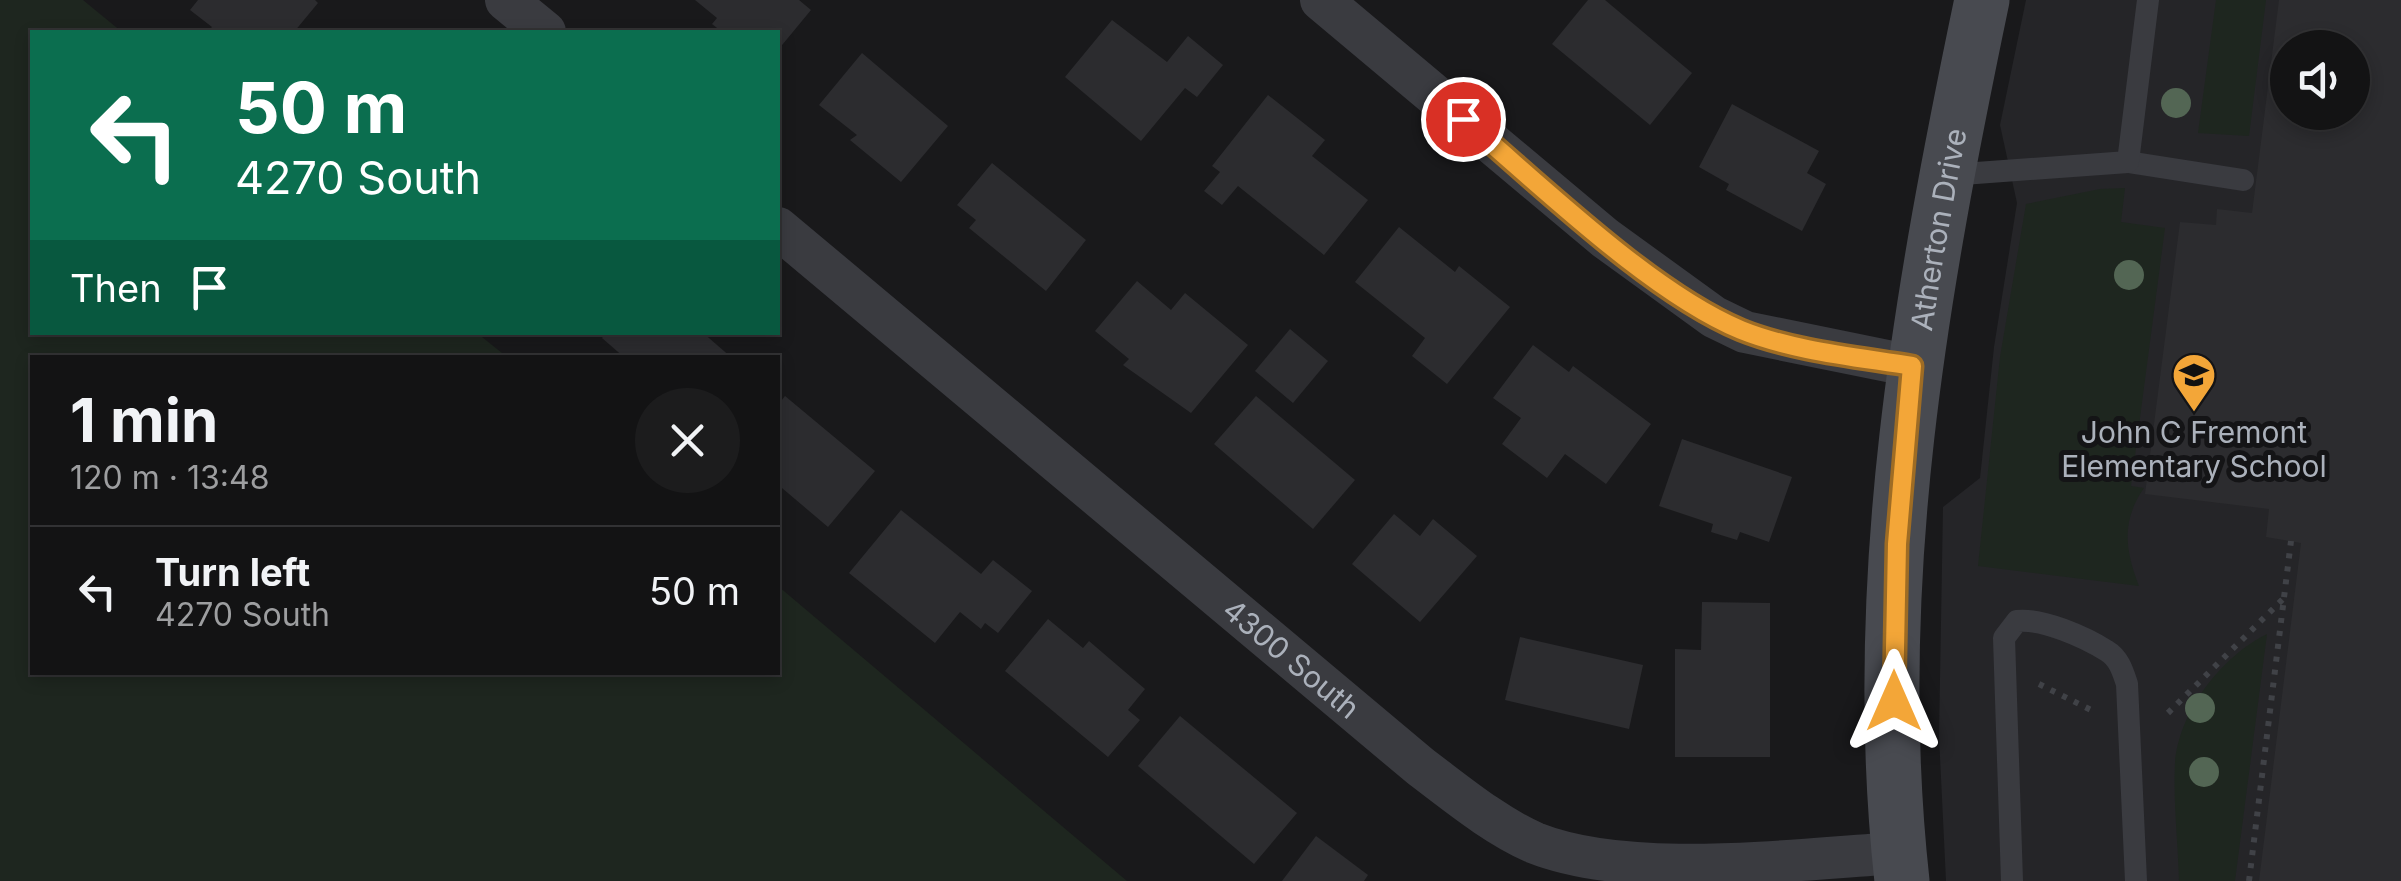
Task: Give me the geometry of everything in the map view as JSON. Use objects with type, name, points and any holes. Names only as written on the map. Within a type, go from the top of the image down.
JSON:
[{"type":"street","points":[[506,0],[542,30]]},
{"type":"street","points":[[1320,0],[1605,238],[1714,317],[1745,332],[1912,366]]},
{"type":"street","name":"Atherton Drive","points":[[1900,867],[1894,606],[1912,366],[1945,175],[1982,0]]},
{"type":"street","name":"4300 South","points":[[780,230],[1421,767],[1475,808],[1534,843],[1622,865],[1900,867]]},
{"type":"lane","points":[[2128,162],[2148,0]]},
{"type":"lane","points":[[1945,175],[2128,162],[2243,180]]},
{"type":"lane","points":[[2012,881],[2006,668],[2009,628],[2031,619],[2109,652],[2121,666],[2127,684],[2136,881]]},
{"type":"path","points":[[2249,881],[2292,541]]},
{"type":"path","points":[[2168,713],[2285,597]]},
{"type":"path","points":[[2006,668],[2106,716]]},
{"type":"shaded area","points":[[0,0],[83,0],[120,30],[30,30],[30,335],[480,335],[504,355],[30,355],[30,675],[780,675],[780,588],[1127,881],[0,881]]},
{"type":"shaded area","name":"John C Fremont Elementary School","points":[[2026,0],[2401,0],[2401,881],[1946,881],[1939,736],[1943,507],[1980,478],[1994,347],[2017,203],[2000,125]]},
{"type":"shaded area","points":[[2216,0],[2266,0],[2249,136],[2198,133]]},
{"type":"shaded area","points":[[2125,188],[2121,222],[2165,228],[2131,486],[2144,488],[2132,512],[2128,536],[2139,586],[1978,566],[2000,357],[2026,204],[2100,189]]},
{"type":"shaded area","points":[[2267,634],[2235,881],[2179,881],[2175,807],[2178,743],[2194,705],[2219,671]]},
{"type":"building","points":[[198,0],[318,3],[296,30],[209,30],[212,27],[190,10]]},
{"type":"building","points":[[695,0],[799,0],[811,10],[780,48],[780,30],[720,30],[712,24],[717,18]]},
{"type":"building","points":[[1588,0],[1605,0],[1692,73],[1650,125],[1552,44]]},
{"type":"building","points":[[2279,0],[2401,0],[2401,881],[2259,881],[2301,543],[2266,537],[2269,509],[2145,494],[2180,222],[2216,225],[2217,209],[2252,213],[2270,71],[2270,130],[2370,130],[2370,30],[2275,30]]},
{"type":"building","points":[[1112,20],[1167,62],[1188,36],[1223,65],[1197,97],[1185,88],[1141,141],[1065,77]]},
{"type":"building","points":[[862,53],[948,126],[901,182],[850,140],[857,135],[819,105]]},
{"type":"building","points":[[1268,95],[1325,140],[1312,156],[1368,200],[1324,255],[1238,186],[1222,205],[1204,191],[1220,172],[1212,166]]},
{"type":"building","points":[[1732,104],[1819,151],[1807,173],[1826,184],[1802,231],[1726,190],[1729,184],[1699,167]]},
{"type":"building","points":[[992,163],[1086,240],[1046,291],[969,228],[976,220],[957,205]]},
{"type":"building","points":[[1399,227],[1455,272],[1459,266],[1510,307],[1447,384],[1412,356],[1425,338],[1355,282]]},
{"type":"building","points":[[1137,281],[1171,310],[1185,293],[1248,345],[1191,413],[1123,365],[1129,359],[1095,331]]},
{"type":"building","points":[[1290,329],[1328,361],[1293,403],[1255,371]]},
{"type":"building","points":[[705,335],[729,355],[622,355],[602,338]]},
{"type":"building","points":[[1533,345],[1569,372],[1573,366],[1651,424],[1606,484],[1565,454],[1547,478],[1502,444],[1521,418],[1493,398]]},
{"type":"building","points":[[785,396],[875,471],[828,527],[782,488],[780,491],[780,402]]},
{"type":"building","points":[[1256,396],[1355,480],[1313,529],[1214,444]]},
{"type":"building","points":[[1682,439],[1792,477],[1769,542],[1740,532],[1737,540],[1711,532],[1713,524],[1659,506]]},
{"type":"building","points":[[901,510],[981,574],[993,560],[1032,591],[998,633],[985,623],[981,629],[960,612],[935,643],[849,573]]},
{"type":"building","points":[[1394,514],[1420,536],[1433,519],[1477,556],[1420,622],[1352,564]]},
{"type":"building","points":[[1702,602],[1770,603],[1770,757],[1675,757],[1675,649],[1701,650]]},
{"type":"building","points":[[1048,619],[1083,648],[1089,641],[1145,689],[1128,710],[1140,720],[1108,757],[1005,671]]},
{"type":"building","points":[[1520,637],[1643,665],[1629,729],[1505,700]]},
{"type":"building","points":[[1180,716],[1297,813],[1254,864],[1138,766]]},
{"type":"building","points":[[1316,836],[1368,875],[1364,881],[1282,881]]},
{"type":"place","name":"John C Fremont Elementary School","points":[[2194,413]]},
{"type":"route","points":[[1463,119],[1605,238],[1714,317],[1745,332],[1912,366],[1897,544],[1894,701]]}]
